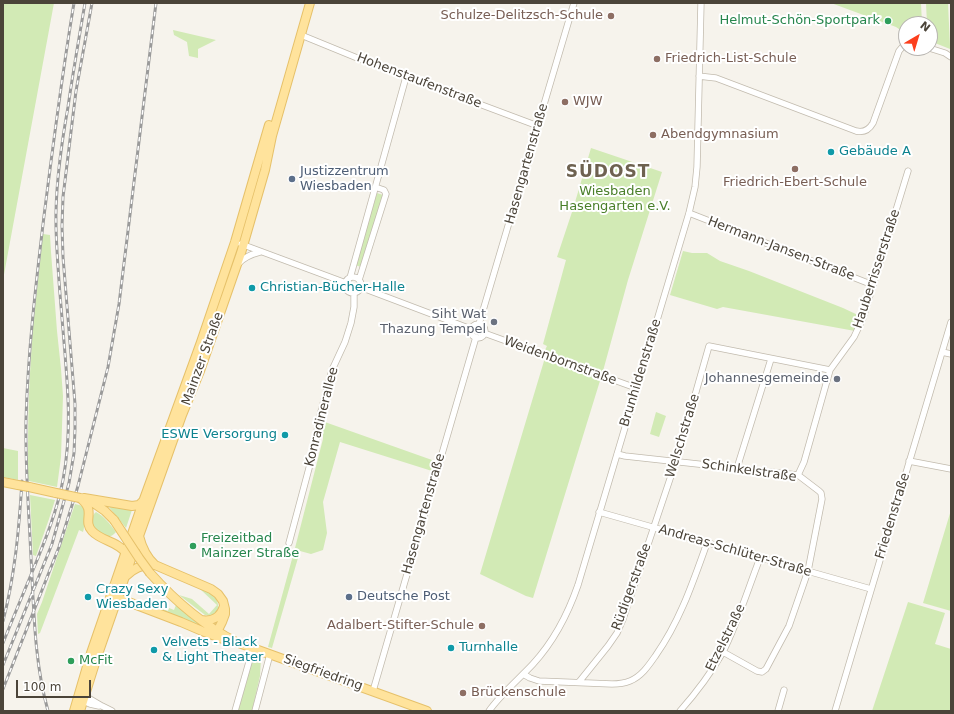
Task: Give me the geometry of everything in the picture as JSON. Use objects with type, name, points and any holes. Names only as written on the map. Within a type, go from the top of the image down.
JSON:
[{"type":"main road","name":"Mainzer Straße","points":[[74,711],[82,698],[96,660],[106,630],[114,593],[125,576],[182,415],[198,377],[243,245],[304,3]]},
{"type":"main road","name":"Mainzer Straße","points":[[80,711],[91,653],[114,593],[144,499],[272,136],[310,3]]},
{"type":"main road","points":[[209,318],[214,316],[217,320]]},
{"type":"main road","points":[[3,482],[82,498],[132,506],[139,505],[144,499]]},
{"type":"main road","points":[[82,498],[88,505],[88,524],[92,530],[97,535],[120,547],[126,553]]},
{"type":"main road","name":"Siegfriedring","points":[[82,498],[97,505],[114,520],[144,566],[162,587],[182,606],[218,632],[236,642],[427,711]]},
{"type":"main road","points":[[89,516],[96,510],[100,509],[105,511]]},
{"type":"main road","points":[[139,536],[144,552],[155,565],[212,589],[221,597],[225,609],[224,618],[218,632]]},
{"type":"main road","points":[[125,576],[137,568],[146,565],[155,565]]},
{"type":"main road","points":[[114,593],[218,637],[236,642]]},
{"type":"main road","points":[[200,619],[208,620],[215,618],[221,613],[224,605]]},
{"type":"street","name":"Hasengartenstraße","points":[[479,324],[574,3]]},
{"type":"street","name":"Brunhildenstraße","points":[[489,711],[553,639],[568,612],[578,585],[695,187],[697,174],[701,3]]},
{"type":"street","name":"Hohenstaufenstraße","points":[[300,35],[406,77],[538,126]]},
{"type":"street","points":[[938,50],[948,53],[951,57]]},
{"type":"street","points":[[699,76],[716,78],[862,132],[870,128],[873,123],[898,54]]},
{"type":"street","points":[[375,187],[384,190],[386,194],[359,280],[360,287],[358,291],[349,291],[346,288],[348,280],[406,77]]},
{"type":"street","name":"Hauberrisserstraße","points":[[798,475],[804,462],[830,370],[858,330],[863,318],[908,171]]},
{"type":"street","name":"Hermann-Jansen-Straße","points":[[688,213],[873,285]]},
{"type":"street","points":[[235,242],[348,280],[354,277],[359,280]]},
{"type":"street","points":[[236,265],[251,255],[262,252]]},
{"type":"street","points":[[360,287],[471,329]]},
{"type":"street","name":"Konradinerallee","points":[[289,543],[316,442],[318,423],[332,370],[345,342],[351,323],[354,307],[354,292]]},
{"type":"street","name":"Friedenstraße","points":[[835,711],[951,322]]},
{"type":"street","points":[[475,324],[479,324],[484,327],[484,333],[482,336],[476,337],[472,335],[471,329],[475,324]]},
{"type":"street","name":"Weidenbornstraße","points":[[484,333],[636,388]]},
{"type":"street","name":"Hasengartenstraße","points":[[373,691],[476,337]]},
{"type":"street","name":"Welschstraße","points":[[653,528],[693,406],[709,346],[830,370]]},
{"type":"street","points":[[942,352],[951,354]]},
{"type":"street","points":[[737,468],[772,359]]},
{"type":"street","name":"Schinkelstraße","points":[[617,454],[675,462],[798,475],[819,491],[822,496],[808,572]]},
{"type":"street","points":[[909,461],[951,469]]},
{"type":"street","name":"Andreas-Schlüter-Straße","points":[[599,512],[871,589]]},
{"type":"street","name":"Rüdigerstraße","points":[[579,682],[617,633],[631,597],[653,528]]},
{"type":"street","points":[[523,674],[539,681],[551,682],[621,684],[631,681],[647,668],[673,628],[690,589],[707,543]]},
{"type":"street","name":"Etzelstraße","points":[[680,711],[706,679],[723,652],[742,609],[760,558]]},
{"type":"street","points":[[723,652],[757,672],[764,671],[769,665],[789,626],[808,572]]},
{"type":"street","points":[[235,711],[253,648]]},
{"type":"street","points":[[255,711],[270,654]]},
{"type":"street","points":[[778,711],[784,690]]},
{"type":"street","points":[[82,698],[90,704],[102,706],[112,711]]},
{"type":"green space","points":[[3,3],[54,3],[3,280]]},
{"type":"green space","name":"Helmut-Schön-Sportpark","points":[[831,3],[921,3],[922,16],[898,16],[898,28]]},
{"type":"green space","points":[[926,3],[948,3],[950,49],[938,44],[938,16],[927,16]]},
{"type":"green space","points":[[173,30],[216,40],[198,49],[198,58],[189,56],[187,42],[174,35]]},
{"type":"green space","name":"Wiesbaden Hasengarten e.V.","points":[[591,148],[662,172],[628,280],[603,371],[533,598],[480,574],[547,351],[545,350],[547,346],[543,344],[566,260],[557,257]]},
{"type":"green space","points":[[377,193],[383,195],[361,267],[355,265]]},
{"type":"green space","points":[[43,234],[50,235],[63,396],[61,457],[57,487],[29,481],[28,477],[30,373],[33,327]]},
{"type":"green space","points":[[683,251],[692,253],[707,253],[720,261],[843,308],[860,316],[855,331],[723,307],[717,309],[670,295]]},
{"type":"green space","points":[[656,412],[666,416],[659,437],[650,434]]},
{"type":"green space","points":[[322,421],[432,460],[432,471],[340,442],[323,502],[327,533],[323,550],[311,554],[300,551],[272,648],[268,647],[323,439],[323,429],[321,427]]},
{"type":"green space","points":[[3,448],[18,451],[18,480],[3,477]]},
{"type":"green space","points":[[30,495],[55,500],[36,556],[33,555]]},
{"type":"green space","points":[[75,504],[83,506],[83,532],[79,530],[40,633],[38,634],[37,614]]},
{"type":"green space","points":[[109,505],[132,510],[126,528],[109,507]]},
{"type":"green space","points":[[951,510],[951,611],[923,603]]},
{"type":"green space","points":[[96,512],[105,518],[116,532],[113,535],[104,536],[92,527],[93,517]]},
{"type":"green space","points":[[200,589],[209,592],[215,598],[217,602],[218,609],[214,615],[205,615],[179,595],[192,599],[209,614],[217,605]]},
{"type":"green space","points":[[908,602],[945,613],[935,644],[951,649],[951,711],[872,711]]},
{"type":"green space","points":[[176,605],[192,619],[213,632],[159,611],[160,608],[168,611],[169,608],[174,610]]},
{"type":"green space","points":[[254,655],[261,658],[260,676],[252,711],[238,711]]},
{"type":"railway","points":[[48,711],[43,692],[35,635],[27,472],[26,419],[30,343],[38,266],[58,110],[74,3]]},
{"type":"railway","points":[[3,643],[50,526],[60,492],[66,463],[68,445],[68,394],[57,256],[56,197],[63,137],[85,3]]},
{"type":"railway","points":[[3,665],[52,544],[69,483],[74,453],[75,404],[63,257],[63,197],[76,91],[92,3]]},
{"type":"railway","points":[[3,689],[59,547],[78,486],[108,367],[119,304],[156,3]]},
{"type":"railway","points":[[3,621],[11,586],[16,552],[22,481]]},
{"type":"place","name":"Schulze-Delitzsch-Schule","points":[[611,16]]},
{"type":"place","name":"Helmut-Schön-Sportpark","points":[[888,21]]},
{"type":"place","name":"Friedrich-List-Schule","points":[[657,59]]},
{"type":"place","name":"WJW","points":[[565,102]]},
{"type":"place","name":"Abendgymnasium","points":[[653,135]]},
{"type":"place","name":"Gebäude A","points":[[831,152]]},
{"type":"place","name":"Friedrich-Ebert-Schule","points":[[795,169]]},
{"type":"place","name":"Justizzentrum Wiesbaden","points":[[292,179]]},
{"type":"place","name":"Christian-Bücher-Halle","points":[[252,288]]},
{"type":"place","name":"Siht Wat Thazung Tempel","points":[[494,322]]},
{"type":"place","name":"Johannesgemeinde","points":[[837,379]]},
{"type":"place","name":"ESWE Versorgung","points":[[285,435]]},
{"type":"place","name":"Freizeitbad Mainzer Straße","points":[[193,546]]},
{"type":"place","name":"Crazy Sexy Wiesbaden","points":[[88,597]]},
{"type":"place","name":"Deutsche Post","points":[[349,597]]},
{"type":"place","name":"Adalbert-Stifter-Schule","points":[[482,626]]},
{"type":"place","name":"Turnhalle","points":[[451,648]]},
{"type":"place","name":"Velvets - Black & Light Theater","points":[[154,650]]},
{"type":"place","name":"McFit","points":[[71,661]]},
{"type":"place","name":"Brückenschule","points":[[463,693]]},
{"type":"district","name":"SÜDOST","points":[[608,173]]}]
